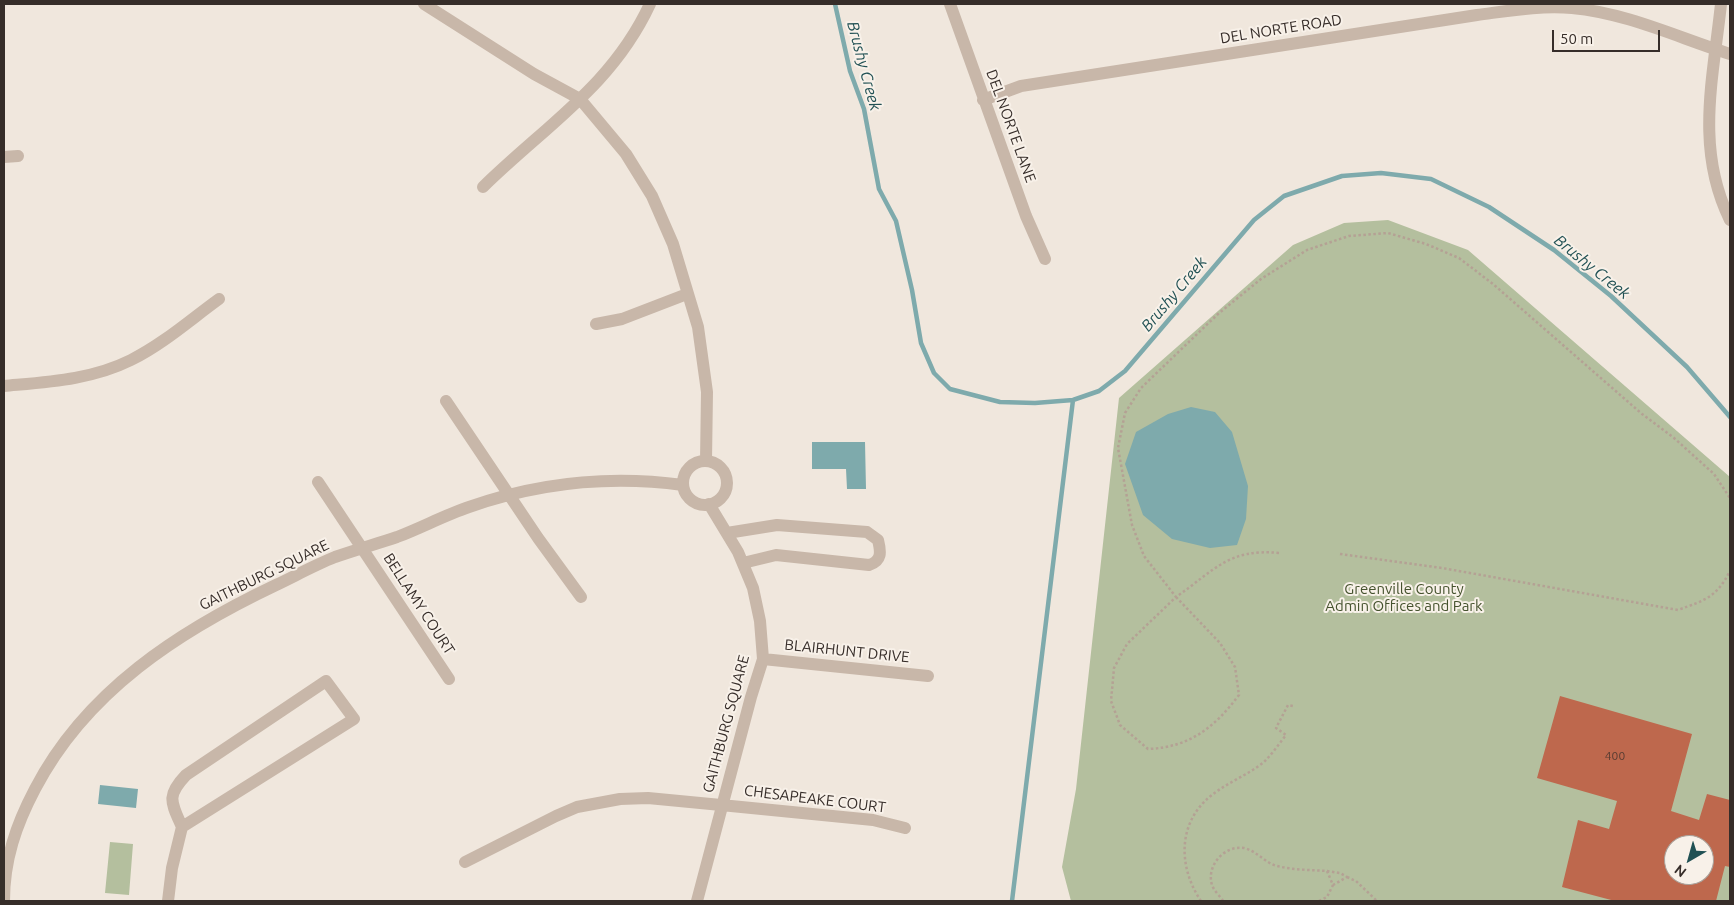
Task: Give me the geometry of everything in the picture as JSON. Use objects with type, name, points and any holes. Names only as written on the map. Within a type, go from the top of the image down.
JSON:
[{"type":"street","points":[[424,4],[534,74],[580,100],[626,154],[652,196],[673,244],[698,327],[705,370],[706,461]]},
{"type":"street","points":[[483,187],[580,100],[615,63],[642,22],[650,4]]},
{"type":"street","name":"DEL NORTE LANE","points":[[950,4],[983,100],[1044,259]]},
{"type":"street","points":[[1721,4],[1708,113],[1709,152],[1718,191],[1730,220]]},
{"type":"street","name":"DEL NORTE ROAD","points":[[983,100],[1021,86],[1477,15],[1538,8],[1570,8],[1604,13],[1730,54]]},
{"type":"street","points":[[4,158],[18,156]]},
{"type":"street","points":[[596,324],[622,319],[687,294]]},
{"type":"street","points":[[4,386],[69,380],[115,367],[143,353],[219,299]]},
{"type":"street","points":[[446,401],[580,597]]},
{"type":"street","points":[[706,461],[719,466],[724,471],[727,485],[721,498],[709,504],[695,502],[685,492],[683,485],[689,468],[706,461]]},
{"type":"street","name":"GAITHBURG SQUARE","points":[[4,901],[7,862],[22,814],[53,756],[66,737],[87,714],[144,661],[189,631],[280,583],[333,558],[400,536],[469,507],[509,495],[533,488],[574,481],[635,480],[683,485]]},
{"type":"street","name":"BELLAMY COURT","points":[[318,482],[448,679]]},
{"type":"street","name":"GAITHBURG SQUARE","points":[[697,901],[721,805],[763,659],[758,604],[743,563],[709,504]]},
{"type":"street","points":[[727,533],[777,525],[867,532],[878,540],[880,548],[880,558],[876,563],[869,565],[776,555],[743,563]]},
{"type":"street","name":"BLAIRHUNT DRIVE","points":[[763,659],[928,676]]},
{"type":"street","points":[[168,901],[172,868],[182,827],[171,803],[174,787],[186,775],[326,681],[354,719],[182,827]]},
{"type":"street","name":"CHESAPEAKE COURT","points":[[464,862],[556,816],[597,802],[648,798],[873,820],[905,828]]},
{"type":"path","points":[[1279,553],[1261,551],[1228,559],[1176,597],[1162,608],[1127,644],[1114,668],[1111,701],[1120,725],[1148,748],[1168,748],[1196,737],[1221,718],[1239,695],[1236,667],[1220,643],[1176,597],[1144,556],[1132,525],[1118,448],[1126,413],[1141,388],[1218,314],[1261,279],[1308,250],[1349,236],[1388,233],[1426,244],[1459,258],[1642,414],[1674,438],[1714,474],[1730,498]]},
{"type":"path","points":[[1340,554],[1442,568],[1678,610],[1701,602],[1720,589],[1730,571]]},
{"type":"path","points":[[1201,901],[1188,879],[1184,860],[1184,844],[1190,825],[1210,796],[1254,769],[1272,752],[1286,735],[1276,728],[1288,705],[1293,706]]},
{"type":"path","points":[[1223,901],[1212,886],[1211,875],[1214,864],[1220,855],[1230,850],[1242,848],[1256,852],[1275,866],[1340,873],[1356,881],[1377,901]]},
{"type":"path","points":[[1327,871],[1333,885]]},
{"type":"path","points":[[1319,901],[1327,897],[1333,885],[1347,877]]},
{"type":"path","points":[[1327,897],[1329,901]]},
{"type":"green space","name":"Greenville County Admin Offices and Park","points":[[1388,220],[1468,250],[1730,477],[1730,901],[1071,901],[1062,867],[1076,789],[1119,398],[1293,245],[1344,223]]},
{"type":"green space","points":[[110,842],[133,844],[129,895],[105,893]]},
{"type":"water","points":[[1191,407],[1215,412],[1232,432],[1248,486],[1246,519],[1237,545],[1210,548],[1172,539],[1143,515],[1125,464],[1136,432],[1168,414]]},
{"type":"water","points":[[812,442],[865,442],[866,489],[847,489],[846,469],[812,469]]},
{"type":"water","points":[[100,785],[138,789],[136,808],[98,804]]},
{"type":"building","points":[[1560,696],[1692,734],[1671,811],[1699,820],[1707,794],[1730,800],[1730,867],[1725,866],[1716,901],[1615,901],[1562,887],[1578,820],[1609,829],[1617,801],[1537,778]]},
{"type":"waterway","name":"Brushy Creek","points":[[835,4],[850,71],[864,109],[879,189],[896,221],[912,290],[921,343],[934,373],[950,389],[1000,402],[1035,403],[1073,400],[1099,391],[1125,371],[1254,220],[1284,196],[1342,176],[1381,173],[1431,179],[1489,207],[1554,250],[1611,296],[1687,367],[1730,417]]},
{"type":"waterway","points":[[1012,901],[1073,400]]}]
